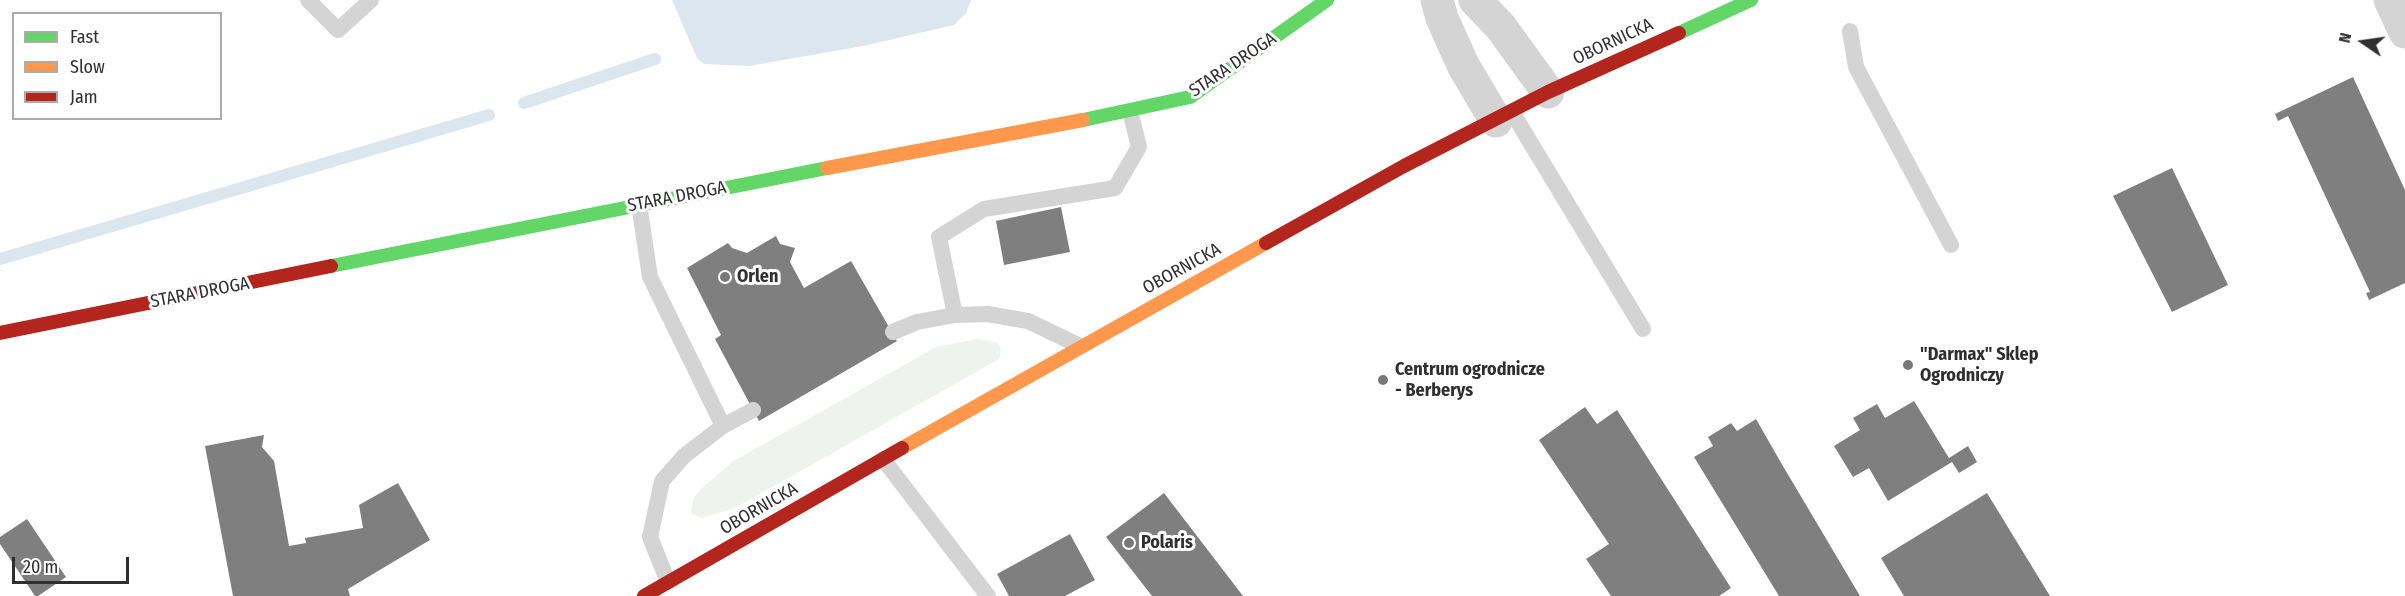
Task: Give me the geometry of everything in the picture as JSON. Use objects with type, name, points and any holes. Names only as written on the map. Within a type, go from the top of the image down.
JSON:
[{"type":"street","name":"STARA DROGA","points":[[0,333],[639,204],[1130,111],[1190,96],[1226,73],[1327,0]]},
{"type":"street","points":[[1437,0],[1442,18],[1463,65],[1504,116]]},
{"type":"street","points":[[1475,0],[1500,26],[1548,92]]},
{"type":"street","name":"OBORNICKA","points":[[644,596],[1080,346],[1404,166],[1548,92],[1751,0]]},
{"type":"street","points":[[2390,0],[2405,32]]},
{"type":"lane","points":[[308,0],[338,30],[370,0]]},
{"type":"lane","points":[[1851,31],[1856,67],[1951,245]]},
{"type":"lane","points":[[955,315],[939,237],[984,208],[1115,188],[1139,147],[1130,111]]},
{"type":"lane","points":[[1504,116],[1643,329]]},
{"type":"lane","points":[[639,204],[650,277],[723,426]]},
{"type":"lane","points":[[893,332],[917,322],[955,315],[988,314],[1028,321],[1080,346]]},
{"type":"lane","points":[[668,582],[650,537],[662,481],[684,456],[723,426],[753,410]]},
{"type":"lane","points":[[883,459],[988,596]]},
{"type":"shaded area","points":[[672,0],[971,0],[966,13],[954,25],[863,46],[749,66],[704,64],[697,58]]},
{"type":"shaded area","points":[[978,339],[998,343],[1001,350],[999,359],[735,508],[702,518],[693,515],[691,511],[694,497],[732,462],[936,347]]},
{"type":"building","points":[[2353,77],[2405,190],[2405,283],[2369,300],[2366,293],[2370,292],[2288,116],[2278,121],[2275,114]]},
{"type":"building","points":[[2172,168],[2228,285],[2172,312],[2113,196]]},
{"type":"building","points":[[1061,207],[1070,252],[1004,265],[996,221]]},
{"type":"building","points":[[776,236],[780,244],[795,248],[790,262],[804,288],[851,261],[897,341],[759,421],[715,339],[721,335],[687,268],[728,243],[732,248],[747,253]]},
{"type":"building","points":[[1914,401],[1949,458],[1968,446],[1977,462],[1959,473],[1952,462],[1888,501],[1869,468],[1853,477],[1834,446],[1860,430],[1853,418],[1877,404],[1885,418]]},
{"type":"building","points":[[1585,407],[1597,424],[1617,410],[1731,588],[1719,596],[1611,596],[1586,559],[1609,544],[1539,440]]},
{"type":"building","points":[[1756,419],[1860,596],[1779,596],[1694,457],[1713,446],[1708,437],[1731,423],[1737,431]]},
{"type":"building","points":[[264,435],[262,447],[274,461],[289,546],[306,543],[305,538],[363,528],[359,505],[398,483],[430,540],[348,589],[350,596],[233,596],[205,446]]},
{"type":"building","points":[[1164,493],[1243,596],[1152,596],[1106,537]]},
{"type":"building","points":[[1987,493],[2050,596],[1904,596],[1881,558]]},
{"type":"building","points":[[27,519],[66,577],[38,596],[35,596],[0,544],[0,537]]},
{"type":"building","points":[[1070,534],[1095,580],[1065,596],[1009,596],[997,574]]},
{"type":"waterway","points":[[524,103],[655,59]]},
{"type":"waterway","points":[[0,259],[489,115]]},
{"type":"traffic: fast","points":[[1083,120],[1190,97],[1327,0]]},
{"type":"traffic: fast","points":[[1679,33],[1751,0]]},
{"type":"traffic: fast","points":[[331,266],[827,168]]},
{"type":"traffic: slow","points":[[827,168],[1083,120]]},
{"type":"traffic: slow","points":[[902,448],[1266,243]]},
{"type":"traffic: jam","points":[[1266,243],[1404,166],[1548,92],[1679,33]]},
{"type":"traffic: jam","points":[[0,333],[331,266]]},
{"type":"traffic: jam","points":[[644,596],[902,448]]},
{"type":"place","name":"Orlen","points":[[725,277]]},
{"type":"place","name":"\"Darmax\" Sklep Ogrodniczy","points":[[1908,365]]},
{"type":"place","name":"Centrum ogrodnicze - Berberys","points":[[1383,380]]},
{"type":"place","name":"Polaris","points":[[1129,543]]}]
